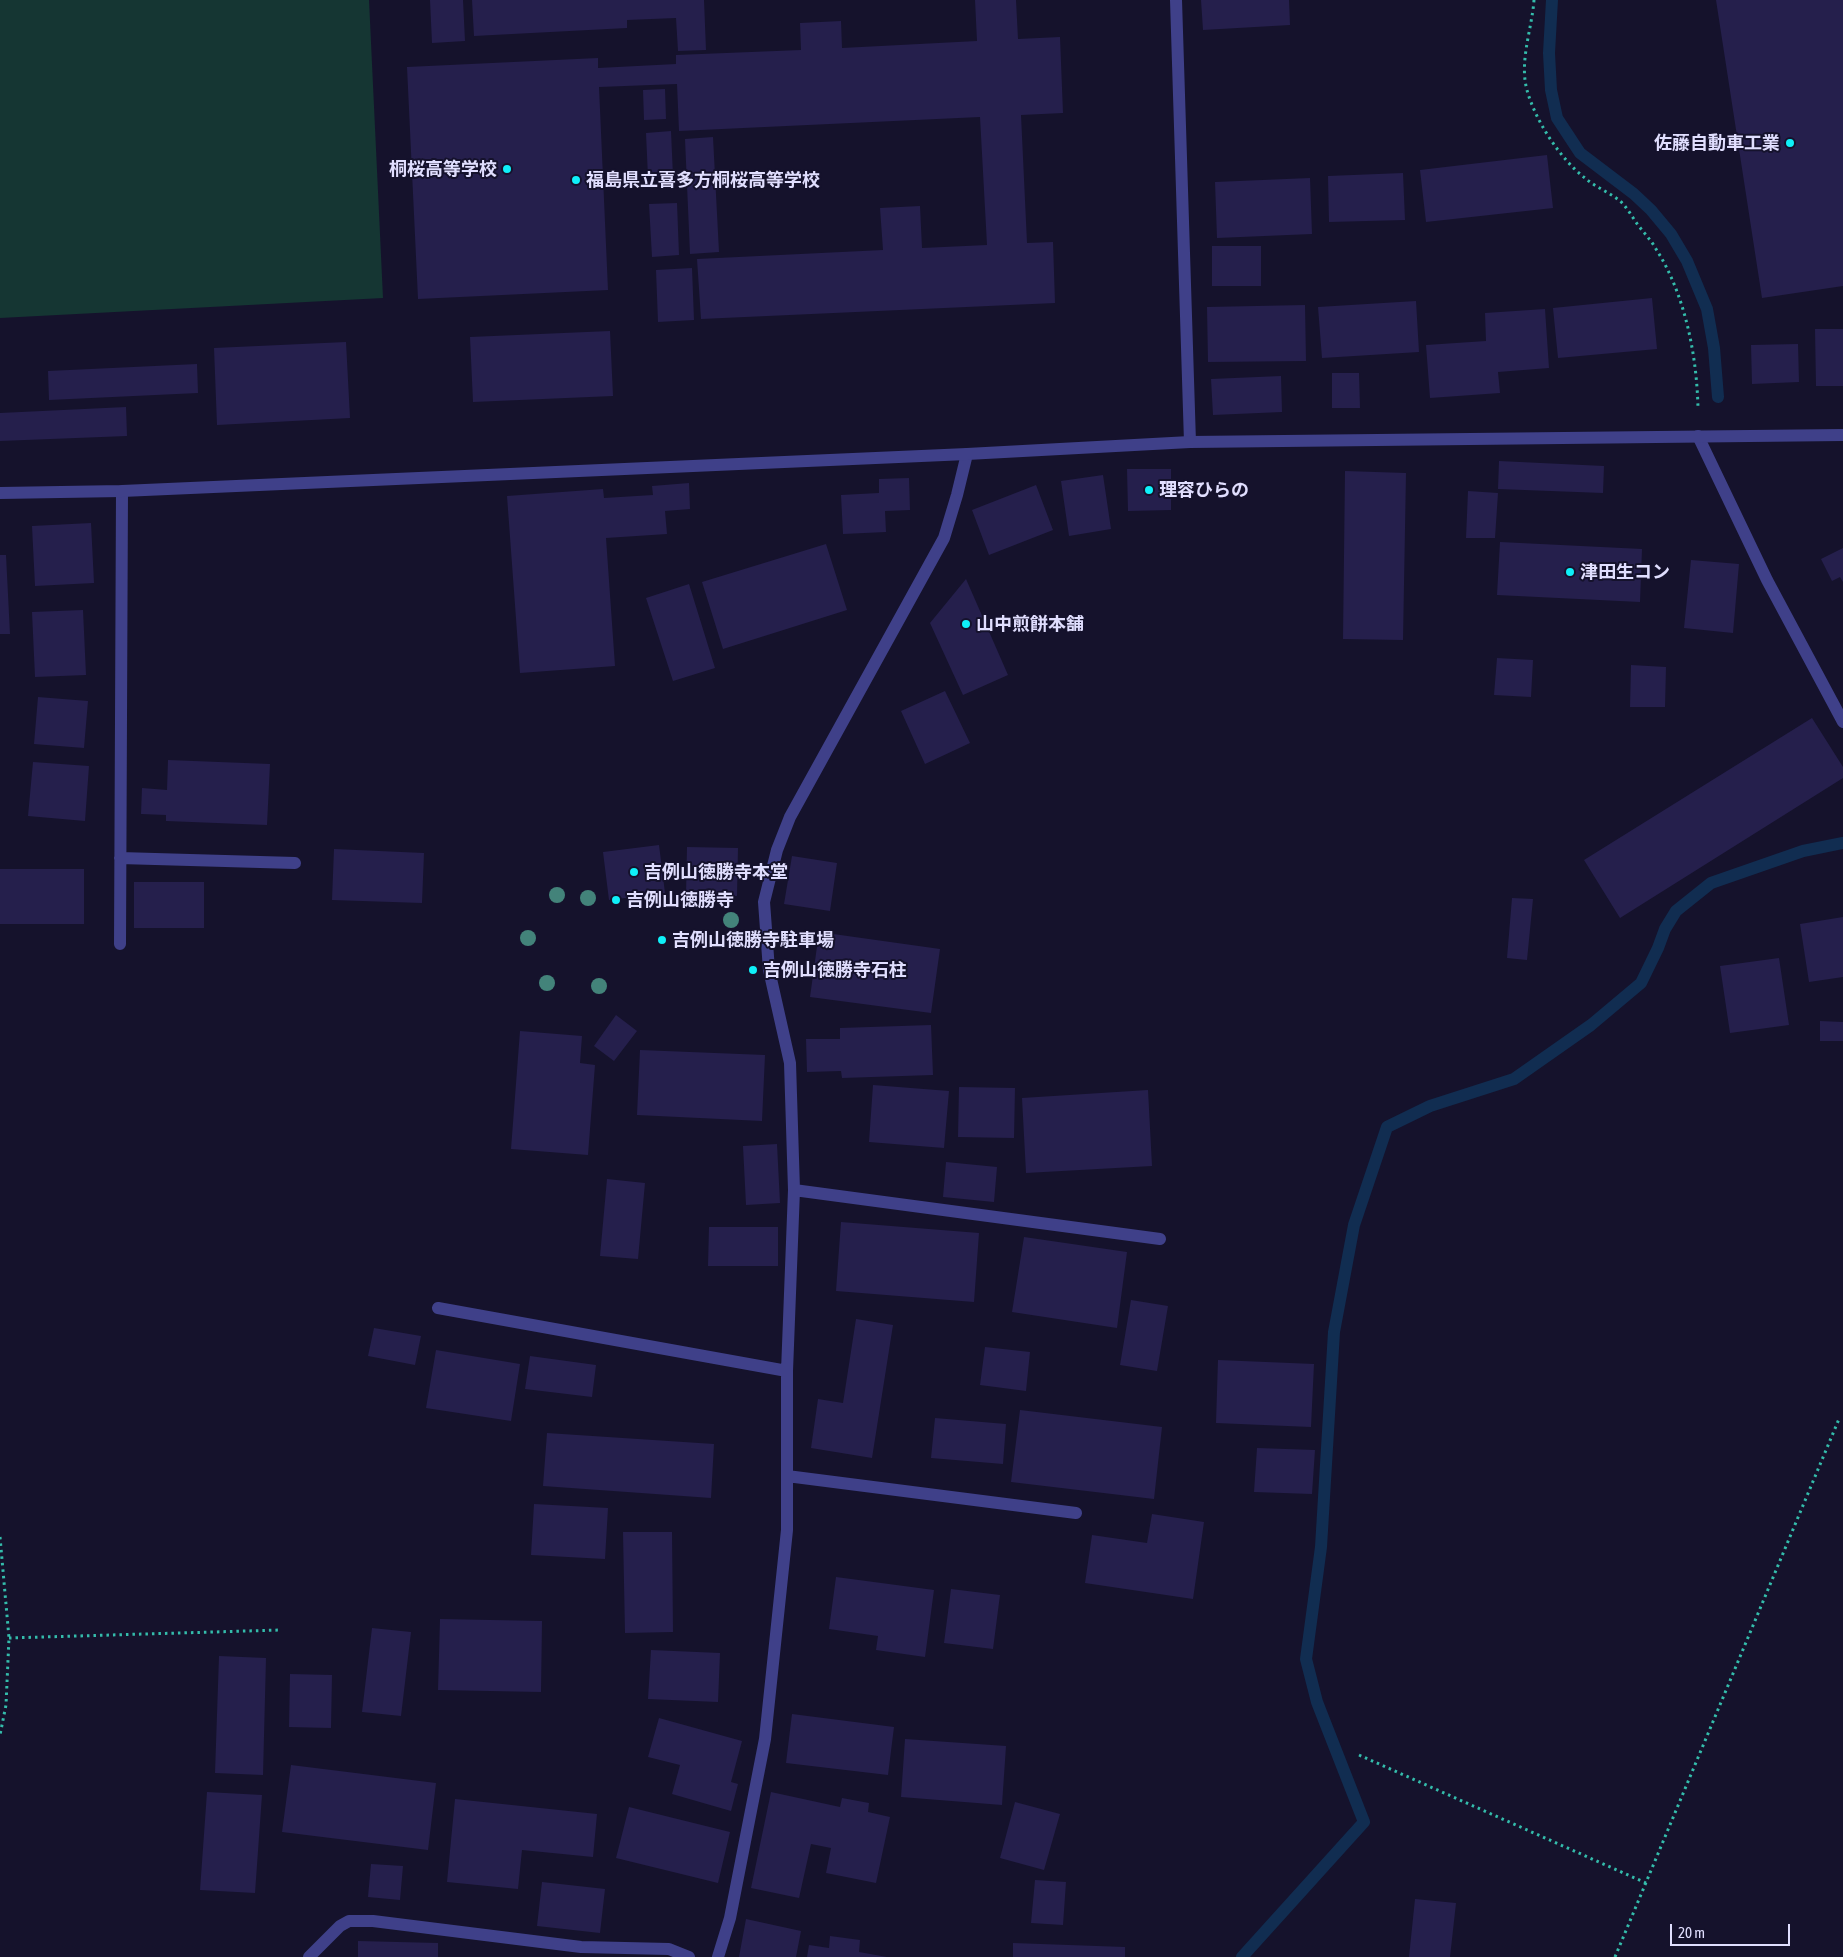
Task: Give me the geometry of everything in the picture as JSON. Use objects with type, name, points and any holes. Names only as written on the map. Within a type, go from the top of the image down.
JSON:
[{"type":"street","points":[[1176,0],[1190,442]]},
{"type":"street","points":[[0,493],[122,491],[967,454],[1190,442],[1843,435]]},
{"type":"street","points":[[1698,436],[1767,580],[1843,722]]},
{"type":"street","points":[[718,1957],[730,1918],[766,1739],[787,1530],[787,1371],[794,1190],[790,1064],[769,970],[764,902],[777,850],[790,816],[944,538],[967,454]]},
{"type":"street","points":[[120,944],[122,491]]},
{"type":"street","points":[[120,858],[295,863]]},
{"type":"street","points":[[794,1190],[1160,1239]]},
{"type":"street","points":[[438,1308],[787,1371]]},
{"type":"street","points":[[787,1476],[1076,1513]]},
{"type":"street","points":[[309,1957],[340,1926],[349,1921],[373,1921],[581,1947],[669,1949],[689,1957]]},
{"type":"path","points":[[1534,0],[1525,74],[1526,88],[1532,105],[1539,120],[1570,164],[1585,178],[1620,201],[1657,249],[1669,272],[1686,320],[1693,354],[1697,384],[1698,436]]},
{"type":"path","points":[[1615,1957],[1839,1419]]},
{"type":"path","points":[[0,1537],[9,1638],[6,1705],[0,1735]]},
{"type":"path","points":[[9,1638],[281,1630]]},
{"type":"path","points":[[1359,1755],[1646,1883]]},
{"type":"green space","points":[[0,0],[369,0],[383,298],[0,318]]},
{"type":"building","points":[[430,0],[463,0],[465,41],[432,43]]},
{"type":"building","points":[[472,0],[704,0],[706,50],[678,51],[676,18],[627,20],[627,28],[474,36]]},
{"type":"building","name":"桐桜高等学校","points":[[975,0],[1016,0],[1018,39],[1060,37],[1063,113],[1021,115],[1027,243],[1053,242],[1055,303],[701,319],[697,259],[883,250],[880,208],[920,206],[922,248],[987,245],[980,117],[679,131],[677,84],[599,87],[608,290],[418,299],[407,67],[598,58],[598,68],[676,64],[676,55],[801,50],[800,23],[841,21],[842,48],[977,41]]},
{"type":"building","points":[[1201,0],[1289,0],[1290,25],[1203,30]]},
{"type":"building","name":"佐藤自動車工業","points":[[1716,0],[1843,0],[1843,286],[1762,298]]},
{"type":"building","points":[[665,89],[666,119],[644,120],[643,90]]},
{"type":"building","points":[[671,131],[673,176],[648,177],[646,133]]},
{"type":"building","points":[[713,137],[719,252],[690,254],[685,139]]},
{"type":"building","points":[[1547,155],[1553,208],[1426,222],[1420,170]]},
{"type":"building","points":[[1403,173],[1405,220],[1329,222],[1328,176]]},
{"type":"building","points":[[1310,178],[1312,234],[1217,238],[1215,182]]},
{"type":"building","points":[[677,203],[679,255],[652,257],[649,204]]},
{"type":"building","points":[[1212,246],[1261,246],[1261,286],[1212,286]]},
{"type":"building","points":[[692,268],[694,320],[658,322],[656,270]]},
{"type":"building","points":[[1652,298],[1657,349],[1558,358],[1553,308]]},
{"type":"building","points":[[1416,301],[1419,352],[1322,358],[1318,307]]},
{"type":"building","points":[[1305,305],[1306,361],[1208,362],[1207,307]]},
{"type":"building","points":[[1545,309],[1549,368],[1498,372],[1500,393],[1430,398],[1426,345],[1486,341],[1485,313]]},
{"type":"building","points":[[1815,329],[1843,329],[1843,386],[1816,386]]},
{"type":"building","points":[[610,331],[613,396],[473,402],[470,337]]},
{"type":"building","points":[[346,342],[350,418],[217,425],[214,348]]},
{"type":"building","points":[[1798,344],[1799,382],[1752,384],[1751,345]]},
{"type":"building","points":[[197,364],[198,393],[49,400],[48,371]]},
{"type":"building","points":[[1332,373],[1359,373],[1360,408],[1332,408]]},
{"type":"building","points":[[1281,376],[1282,412],[1213,415],[1211,379]]},
{"type":"building","points":[[126,407],[127,436],[0,441],[0,413]]},
{"type":"building","points":[[1499,461],[1604,466],[1603,493],[1498,489]]},
{"type":"building","name":"理容ひらの","points":[[1127,469],[1171,469],[1171,510],[1128,511]]},
{"type":"building","points":[[1345,471],[1406,473],[1403,640],[1343,639]]},
{"type":"building","points":[[1103,475],[1111,529],[1069,536],[1061,481]]},
{"type":"building","points":[[909,478],[910,510],[885,511],[886,532],[843,534],[841,495],[879,493],[879,479]]},
{"type":"building","points":[[689,483],[690,509],[665,511],[667,534],[606,538],[615,666],[520,673],[507,496],[603,489],[604,498],[653,495],[652,486]]},
{"type":"building","points":[[1036,485],[1053,530],[989,555],[972,510]]},
{"type":"building","points":[[1468,491],[1498,493],[1495,538],[1466,538]]},
{"type":"building","points":[[91,523],[94,583],[35,586],[32,526]]},
{"type":"building","name":"津田生コン","points":[[1500,542],[1642,549],[1640,602],[1497,595]]},
{"type":"building","points":[[826,544],[847,610],[723,649],[702,582]]},
{"type":"building","points":[[1843,548],[1843,582],[1840,577],[1832,581],[1821,559]]},
{"type":"building","points":[[0,555],[6,555],[10,634],[0,634]]},
{"type":"building","points":[[1691,560],[1739,564],[1733,633],[1684,628]]},
{"type":"building","points":[[966,579],[1008,675],[963,695],[930,623]]},
{"type":"building","points":[[689,584],[715,668],[673,681],[646,598]]},
{"type":"building","points":[[83,610],[86,675],[35,677],[32,612]]},
{"type":"building","points":[[1497,658],[1533,660],[1531,697],[1494,695]]},
{"type":"building","points":[[1631,665],[1666,667],[1665,707],[1630,707]]},
{"type":"building","points":[[945,691],[970,743],[925,764],[901,711]]},
{"type":"building","points":[[38,697],[88,701],[84,748],[34,744]]},
{"type":"building","points":[[1812,718],[1843,767],[1843,778],[1620,918],[1584,860]]},
{"type":"building","points":[[168,760],[270,764],[267,825],[166,821],[166,815],[141,814],[142,788],[167,790]]},
{"type":"building","points":[[33,762],[89,766],[85,821],[28,816]]},
{"type":"building","name":"吉例山徳勝寺本堂","points":[[659,845],[665,893],[609,900],[603,852]]},
{"type":"building","points":[[687,847],[738,848],[737,896],[686,895]]},
{"type":"building","points":[[334,849],[424,853],[422,903],[332,900]]},
{"type":"building","points":[[792,856],[837,863],[830,911],[784,904]]},
{"type":"building","points":[[0,869],[84,869],[84,924],[0,924]]},
{"type":"building","points":[[134,882],[204,882],[204,928],[134,928]]},
{"type":"building","points":[[1512,898],[1533,899],[1527,960],[1507,958]]},
{"type":"building","points":[[1843,917],[1843,977],[1809,982],[1800,924]]},
{"type":"building","points":[[819,932],[940,949],[931,1013],[810,997]]},
{"type":"building","points":[[1779,958],[1789,1025],[1730,1033],[1720,966]]},
{"type":"building","points":[[616,1015],[637,1031],[614,1061],[594,1046]]},
{"type":"building","points":[[1820,1021],[1843,1022],[1843,1041],[1820,1041]]},
{"type":"building","points":[[931,1025],[933,1075],[842,1078],[841,1071],[807,1072],[806,1039],[840,1039],[840,1028]]},
{"type":"building","points":[[520,1031],[582,1036],[580,1063],[595,1065],[588,1155],[511,1149]]},
{"type":"building","points":[[640,1050],[765,1055],[762,1121],[637,1115]]},
{"type":"building","points":[[873,1085],[949,1091],[944,1148],[869,1142]]},
{"type":"building","points":[[959,1087],[1015,1088],[1014,1138],[958,1137]]},
{"type":"building","points":[[1148,1090],[1152,1166],[1026,1173],[1022,1098]]},
{"type":"building","points":[[777,1144],[780,1203],[746,1205],[743,1146]]},
{"type":"building","points":[[946,1162],[997,1167],[994,1202],[943,1197]]},
{"type":"building","points":[[607,1179],[645,1183],[638,1259],[600,1256]]},
{"type":"building","points":[[841,1222],[979,1233],[974,1302],[836,1291]]},
{"type":"building","points":[[709,1227],[778,1227],[778,1266],[708,1266]]},
{"type":"building","points":[[1024,1237],[1127,1252],[1117,1328],[1012,1312]]},
{"type":"building","points":[[1131,1300],[1168,1306],[1157,1371],[1120,1365]]},
{"type":"building","points":[[856,1319],[893,1325],[872,1458],[811,1448],[818,1399],[843,1403]]},
{"type":"building","points":[[374,1328],[421,1336],[415,1365],[368,1356]]},
{"type":"building","points":[[985,1347],[1030,1352],[1026,1391],[980,1385]]},
{"type":"building","points":[[436,1350],[520,1364],[511,1421],[426,1408]]},
{"type":"building","points":[[530,1356],[596,1365],[592,1397],[525,1389]]},
{"type":"building","points":[[1218,1360],[1314,1364],[1311,1427],[1216,1423]]},
{"type":"building","points":[[1020,1410],[1162,1427],[1154,1499],[1011,1482]]},
{"type":"building","points":[[935,1418],[1006,1424],[1003,1464],[931,1458]]},
{"type":"building","points":[[547,1433],[714,1444],[711,1498],[543,1486]]},
{"type":"building","points":[[1257,1448],[1315,1450],[1312,1494],[1254,1492]]},
{"type":"building","points":[[534,1504],[608,1508],[605,1559],[531,1555]]},
{"type":"building","points":[[1152,1514],[1204,1522],[1193,1599],[1085,1583],[1092,1535],[1147,1543]]},
{"type":"building","points":[[623,1532],[672,1532],[673,1632],[625,1633]]},
{"type":"building","points":[[836,1577],[934,1590],[925,1657],[876,1650],[878,1636],[829,1629]]},
{"type":"building","points":[[951,1589],[1000,1595],[993,1649],[944,1643]]},
{"type":"building","points":[[440,1619],[542,1621],[541,1692],[438,1690]]},
{"type":"building","points":[[372,1628],[411,1632],[401,1716],[362,1712]]},
{"type":"building","points":[[651,1650],[720,1653],[718,1702],[648,1699]]},
{"type":"building","points":[[219,1656],[266,1658],[263,1775],[215,1773]]},
{"type":"building","points":[[290,1674],[332,1675],[331,1728],[289,1727]]},
{"type":"building","points":[[792,1714],[894,1727],[888,1775],[786,1763]]},
{"type":"building","points":[[659,1718],[742,1741],[731,1782],[738,1784],[731,1811],[672,1794],[680,1765],[648,1757]]},
{"type":"building","points":[[905,1739],[1006,1746],[1002,1805],[901,1797]]},
{"type":"building","points":[[291,1765],[436,1783],[428,1850],[282,1832]]},
{"type":"building","points":[[207,1792],[262,1795],[255,1893],[200,1890]]},
{"type":"building","points":[[771,1792],[840,1807],[842,1798],[869,1803],[868,1812],[890,1817],[876,1883],[826,1873],[831,1848],[811,1844],[799,1898],[751,1888]]},
{"type":"building","points":[[455,1799],[597,1814],[593,1857],[522,1850],[518,1889],[447,1882]]},
{"type":"building","points":[[1015,1802],[1060,1814],[1044,1870],[1000,1858]]},
{"type":"building","points":[[629,1807],[730,1832],[718,1883],[616,1858]]},
{"type":"building","points":[[371,1864],[403,1866],[400,1900],[368,1897]]},
{"type":"building","points":[[1035,1880],[1066,1882],[1063,1925],[1031,1923]]},
{"type":"building","points":[[542,1882],[605,1889],[600,1933],[537,1926]]},
{"type":"building","points":[[1415,1899],[1456,1903],[1450,1957],[1409,1957]]},
{"type":"building","points":[[746,1919],[801,1931],[796,1957],[739,1957]]},
{"type":"building","points":[[830,1936],[860,1940],[859,1952],[887,1957],[807,1957],[809,1945],[829,1948]]},
{"type":"building","points":[[358,1941],[438,1943],[438,1957],[358,1957]]},
{"type":"building","points":[[1013,1943],[1125,1947],[1125,1957],[1013,1957]]},
{"type":"waterway","points":[[1552,0],[1549,53],[1551,90],[1557,118],[1580,153],[1634,194],[1651,210],[1671,234],[1687,261],[1707,309],[1714,348],[1718,397]]},
{"type":"waterway","points":[[1242,1957],[1364,1822],[1317,1702],[1306,1659],[1321,1547],[1334,1332],[1354,1225],[1387,1127],[1430,1106],[1514,1079],[1591,1025],[1641,983],[1665,929],[1676,911],[1711,883],[1803,851],[1843,843]]},
{"type":"place","name":"佐藤自動車工業","points":[[1790,143]]},
{"type":"place","name":"桐桜高等学校","points":[[507,169]]},
{"type":"place","name":"福島県立喜多方桐桜高等学校","points":[[576,180]]},
{"type":"place","name":"理容ひらの","points":[[1149,490]]},
{"type":"place","name":"津田生コン","points":[[1570,572]]},
{"type":"place","name":"山中煎餅本舗","points":[[966,624]]},
{"type":"place","name":"吉例山徳勝寺本堂","points":[[634,872]]},
{"type":"place","name":"吉例山徳勝寺","points":[[616,900]]},
{"type":"place","name":"吉例山徳勝寺駐車場","points":[[662,940]]},
{"type":"place","name":"吉例山徳勝寺石柱","points":[[753,970]]}]
